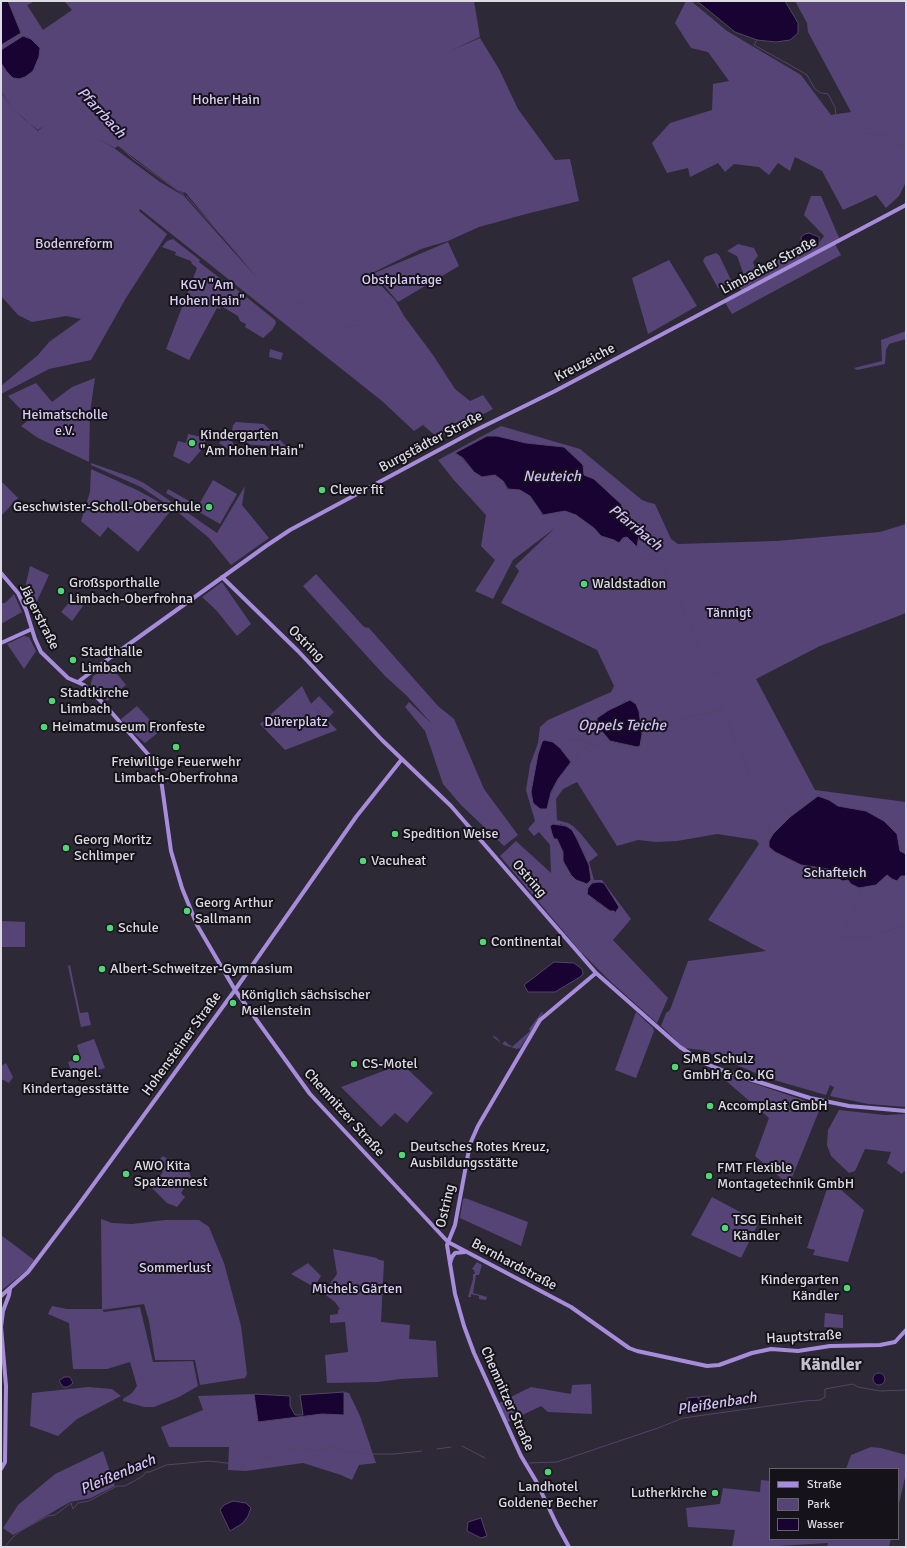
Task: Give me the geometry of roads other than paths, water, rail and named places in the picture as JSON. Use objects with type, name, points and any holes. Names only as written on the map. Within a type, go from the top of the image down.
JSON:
[{"type":"main road","name":"Limbacher Straße","points":[[641,345],[906,205]]},
{"type":"main road","name":"Kreuzeiche","points":[[538,400],[641,345]]},
{"type":"main road","name":"Burgstädter Straße","points":[[78,682],[97,666],[290,530],[476,430],[538,400]]},
{"type":"main road","name":"Jägerstraße","points":[[1,574],[18,593],[26,610],[41,652],[69,678],[78,682]]},
{"type":"main road","name":"Ostring","points":[[222,577],[298,651],[353,710],[451,806],[596,973],[540,1020],[478,1126],[470,1144],[455,1226],[448,1242]]},
{"type":"main road","points":[[1,643],[32,629]]},
{"type":"main road","name":"Chemnitzer Straße","points":[[78,682],[84,685],[106,707],[142,747],[157,768],[161,779],[172,857],[182,888],[197,925],[235,990],[310,1094],[448,1242],[447,1249],[449,1264],[455,1294],[464,1326],[474,1353],[521,1456],[536,1481],[569,1547]]},
{"type":"main road","name":"Hohensteiner Straße","points":[[1,1296],[28,1272],[70,1217],[235,990],[356,816],[402,759]]},
{"type":"main road","points":[[596,973],[680,1047],[704,1063],[727,1072],[823,1101],[848,1106],[906,1111]]},
{"type":"main road","name":"Bernhardstraße","points":[[448,1242],[571,1307]]},
{"type":"main road","points":[[449,1264],[455,1253],[465,1252]]},
{"type":"main road","points":[[1,1469],[5,1462],[6,1386],[1,1327],[3,1311],[10,1289]]},
{"type":"main road","name":"Hauptstraße","points":[[571,1307],[634,1350],[713,1366],[752,1353],[771,1349],[798,1350],[830,1346],[880,1345],[895,1342],[906,1330]]},
{"type":"water","points":[[1,1],[8,1],[21,33],[1,45]]},
{"type":"water","points":[[697,1],[785,1],[798,23],[798,33],[790,40],[776,42],[757,40],[735,32]]},
{"type":"water","points":[[23,36],[31,39],[40,48],[39,57],[33,71],[25,77],[19,79],[13,78],[1,63],[1,50]]},
{"type":"water","points":[[809,233],[819,237],[819,243],[810,248],[804,249],[802,246],[801,237]]},
{"type":"water","name":"Neuteich","points":[[487,436],[497,436],[526,443],[564,447],[583,465],[584,475],[594,479],[622,505],[620,511],[625,520],[631,521],[640,530],[637,547],[627,537],[623,538],[619,543],[601,536],[594,528],[576,515],[565,511],[543,515],[530,496],[520,490],[508,489],[503,481],[495,475],[482,477],[474,472],[463,458],[455,453]]},
{"type":"water","name":"Oppels Teiche","points":[[630,700],[636,704],[639,711],[642,734],[640,746],[637,747],[610,741],[600,729],[597,722],[597,718],[609,710]]},
{"type":"water","name":"Oppels Teiche","points":[[544,740],[553,742],[571,762],[558,779],[551,792],[547,809],[540,809],[533,803],[531,792],[538,754]]},
{"type":"water","name":"Schafteich","points":[[818,796],[829,800],[838,806],[866,811],[884,821],[897,834],[900,851],[906,854],[906,876],[901,876],[897,881],[887,875],[876,885],[859,888],[851,884],[848,880],[843,881],[834,877],[828,869],[801,865],[775,852],[769,847],[769,841],[773,834],[790,817]]},
{"type":"water","points":[[553,824],[566,826],[572,830],[589,865],[591,880],[587,884],[576,880],[571,875],[563,861],[563,852],[557,839],[554,839],[552,834],[550,826]]},
{"type":"water","points":[[592,883],[604,883],[619,907],[615,913],[587,894],[588,888]]},
{"type":"water","points":[[554,962],[574,963],[582,969],[583,974],[555,992],[528,992],[524,985]]},
{"type":"water","points":[[877,1373],[881,1373],[885,1379],[881,1385],[877,1385],[873,1381],[873,1377]]},
{"type":"water","points":[[64,1377],[70,1377],[73,1383],[68,1387],[63,1387],[59,1381]]},
{"type":"water","points":[[344,1392],[344,1415],[322,1414],[258,1422],[254,1394],[290,1396],[290,1406],[295,1415],[303,1415],[300,1395]]},
{"type":"water","points":[[709,1396],[711,1408],[701,1410],[699,1397]]},
{"type":"water","points":[[698,1397],[699,1410],[689,1412],[687,1398]]},
{"type":"water","points":[[233,1501],[246,1503],[251,1508],[243,1523],[230,1531],[220,1510],[224,1505]]},
{"type":"water","points":[[481,1518],[487,1536],[481,1538],[467,1531],[468,1522]]},
{"type":"waterway","points":[[757,40],[754,45],[807,75],[815,89],[821,93],[828,94],[835,107],[836,116],[839,120],[844,119],[862,132],[887,136],[896,143],[906,147]]},
{"type":"waterway","name":"Pfarrbach","points":[[37,62],[43,66],[73,100],[133,159],[184,195]]},
{"type":"waterway","name":"Pfarrbach","points":[[186,196],[272,292],[307,305]]},
{"type":"waterway","points":[[303,303],[313,296]]},
{"type":"waterway","name":"Pfarrbach","points":[[313,308],[344,327],[359,325],[364,321],[369,324],[386,341],[449,418],[456,422]]},
{"type":"waterway","name":"Pfarrbach","points":[[443,411],[443,436]]},
{"type":"waterway","name":"Pfarrbach","points":[[637,546],[659,560],[666,569],[668,586],[673,592],[683,598],[680,602],[684,609],[684,614],[692,626],[704,660]]},
{"type":"waterway","name":"Pfarrbach","points":[[706,664],[713,672],[723,677],[727,683],[733,687],[731,690],[730,700],[726,700],[722,705],[722,710],[727,718],[749,775],[777,799],[786,809],[789,816]]},
{"type":"waterway","points":[[646,726],[721,710]]},
{"type":"waterway","points":[[640,746],[646,750],[647,747],[664,736],[663,724]]},
{"type":"waterway","points":[[565,743],[580,739],[594,746],[607,743],[635,749],[640,749],[642,747]]},
{"type":"waterway","points":[[575,762],[578,753],[584,750],[589,744]]},
{"type":"waterway","points":[[768,834],[769,824],[782,805]]},
{"type":"waterway","points":[[859,888],[860,897],[841,938],[873,937],[906,924]]},
{"type":"waterway","name":"Pleißenbach","points":[[529,1463],[557,1462],[683,1418],[820,1400],[825,1397],[825,1389],[853,1384],[858,1387],[880,1391],[906,1390]]},
{"type":"waterway","name":"Pleißenbach","points":[[462,1446],[485,1458]]},
{"type":"waterway","name":"Pleißenbach","points":[[5,1547],[13,1537],[22,1530],[48,1516],[55,1515],[71,1503],[73,1509],[78,1503],[89,1501],[117,1486],[125,1486],[143,1476],[146,1472],[150,1472],[166,1465],[209,1461],[244,1465],[262,1457],[272,1457],[280,1451],[294,1448],[304,1448],[315,1451],[334,1447],[340,1450],[365,1454],[394,1454],[422,1451]]},
{"type":"waterway","name":"Pleißenbach","points":[[437,1449],[451,1447]]},
{"type":"place","name":"Kindergarten \"Am Hohen Hain\"","points":[[192,443]]},
{"type":"place","name":"Clever fit","points":[[322,490]]},
{"type":"place","name":"Geschwister-Scholl-Oberschule","points":[[209,507]]},
{"type":"place","name":"Waldstadion","points":[[584,584]]},
{"type":"place","name":"Großsporthalle Limbach-Oberfrohna","points":[[61,591]]},
{"type":"place","name":"Stadthalle Limbach","points":[[73,660]]},
{"type":"place","name":"Stadtkirche Limbach","points":[[52,701]]},
{"type":"place","name":"Heimatmuseum Fronfeste","points":[[44,727]]},
{"type":"place","name":"Freiwillige Feuerwehr Limbach-Oberfrohna","points":[[176,747]]},
{"type":"place","name":"Spedition Weise","points":[[395,834]]},
{"type":"place","name":"Georg Moritz Schlimper","points":[[66,848]]},
{"type":"place","name":"Vacuheat","points":[[363,861]]},
{"type":"place","name":"Georg Arthur Sallmann","points":[[187,911]]},
{"type":"place","name":"Schule","points":[[110,928]]},
{"type":"place","name":"Continental","points":[[483,942]]},
{"type":"place","name":"Albert-Schweitzer-Gymnasium","points":[[102,969]]},
{"type":"place","name":"Königlich sächsischer Meilenstein","points":[[233,1003]]},
{"type":"place","name":"Evangel. Kindertagesstätte","points":[[76,1058]]},
{"type":"place","name":"CS-Motel","points":[[354,1064]]},
{"type":"place","name":"SMB Schulz GmbH & Co. KG","points":[[675,1067]]},
{"type":"place","name":"Accomplast GmbH","points":[[710,1106]]},
{"type":"place","name":"Deutsches Rotes Kreuz, Ausbildungsstätte","points":[[402,1155]]},
{"type":"place","name":"AWO Kita Spatzennest","points":[[126,1174]]},
{"type":"place","name":"FMT Flexible Montagetechnik GmbH","points":[[709,1176]]},
{"type":"place","name":"TSG Einheit Kändler","points":[[725,1228]]},
{"type":"place","name":"Kindergarten Kändler","points":[[847,1288]]},
{"type":"place","name":"Landhotel Goldener Becher","points":[[548,1472]]},
{"type":"place","name":"Lutherkirche","points":[[715,1493]]},
{"type":"district","name":"Kändler","points":[[831,1365]]},
{"type":"park label","name":"Hoher Hain","points":[[226,100]]},
{"type":"park label","name":"Bodenreform","points":[[74,244]]},
{"type":"park label","name":"Obstplantage","points":[[402,280]]},
{"type":"park label","name":"KGV \"Am Hohen Hain\"","points":[[207,294]]},
{"type":"park label","name":"Heimatscholle e.V.","points":[[65,424]]},
{"type":"park label","name":"Tännigt","points":[[729,613]]},
{"type":"park label","name":"Dürerplatz","points":[[296,722]]},
{"type":"park label","name":"Sommerlust","points":[[175,1268]]},
{"type":"park label","name":"Michels Gärten","points":[[357,1289]]}]
